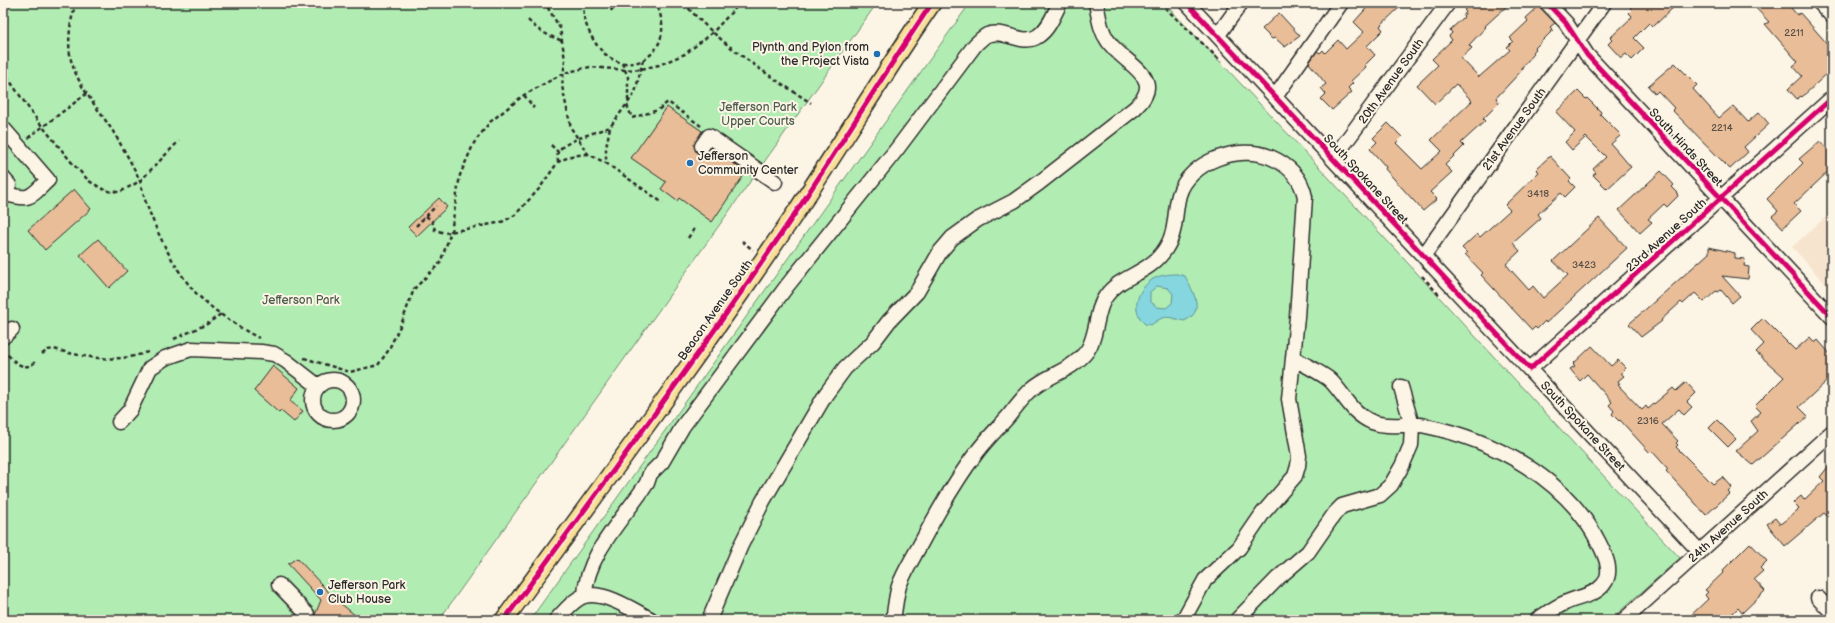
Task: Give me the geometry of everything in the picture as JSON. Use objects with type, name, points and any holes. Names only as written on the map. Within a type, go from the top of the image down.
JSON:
[{"type":"main road","name":"Beacon Avenue South","points":[[504,620],[684,372],[794,214],[932,3]]},
{"type":"street","points":[[584,595],[585,583],[589,569],[647,483],[650,474],[662,462],[683,426],[787,286],[897,149],[975,45],[987,36],[994,34],[1025,40],[1038,37],[1048,25],[1060,3]]},
{"type":"street","points":[[709,620],[741,545],[763,501],[826,394],[845,368],[873,342],[889,320],[917,292],[940,252],[952,238],[976,220],[1014,200],[1038,184],[1135,108],[1147,94],[1148,83],[1142,75],[1116,51],[1100,28],[1096,3]]},
{"type":"street","name":"South Spokane Street","points":[[1187,3],[1700,552]]},
{"type":"street","points":[[1218,35],[1241,3]]},
{"type":"street","points":[[1275,96],[1341,3]]},
{"type":"street","name":"20th Avenue South","points":[[1334,159],[1448,3]]},
{"type":"street","name":"South Hinds Street","points":[[1547,3],[1566,23],[1587,55],[1720,199],[1832,317]]},
{"type":"street","name":"21st Avenue South","points":[[1424,255],[1604,3]]},
{"type":"street","points":[[1820,3],[1832,16]]},
{"type":"street","name":"23rd Avenue South","points":[[1530,369],[1832,98]]},
{"type":"street","points":[[3,128],[48,180],[29,197],[24,199],[5,187]]},
{"type":"street","points":[[705,141],[775,182]]},
{"type":"street","points":[[893,620],[899,586],[941,506],[958,479],[978,451],[1028,393],[1045,380],[1069,368],[1087,350],[1092,341],[1106,296],[1119,283],[1152,266],[1158,259],[1171,240],[1176,221],[1179,193],[1184,183],[1218,157],[1241,152],[1264,154],[1288,167],[1296,175],[1301,184],[1305,197],[1294,358],[1289,399],[1299,456],[1298,466],[1295,476],[1263,513],[1239,548],[1205,580],[1183,620]]},
{"type":"street","points":[[119,422],[130,410],[150,368],[164,358],[191,349],[261,352],[274,354],[286,361],[318,386]]},
{"type":"street","points":[[1294,358],[1330,380],[1359,415],[1385,425],[1423,425],[1469,438],[1523,463],[1561,494],[1579,512],[1593,531],[1608,566],[1607,579],[1604,585],[1592,593],[1563,604],[1537,620]]},
{"type":"street","points":[[1237,620],[1278,578],[1308,552],[1335,513],[1342,506],[1380,495],[1391,485],[1402,466],[1411,445],[1412,425],[1401,387]]},
{"type":"street","name":"24th Avenue South","points":[[1624,620],[1832,432]]},
{"type":"street","points":[[279,585],[307,614]]},
{"type":"street","points":[[556,620],[578,598],[590,594],[605,597],[652,620]]},
{"type":"street","points":[[1818,598],[1832,612]]},
{"type":"path","points":[[76,3],[72,16],[70,48],[71,60],[78,80],[117,138],[140,181],[149,211],[170,256],[195,292],[221,314],[253,335],[266,341]]},
{"type":"path","points":[[542,3],[548,8],[560,28],[565,60],[562,86],[571,128],[577,138],[588,154],[606,163],[664,203]]},
{"type":"path","points":[[583,3],[586,24],[597,44],[607,56],[621,63],[630,64],[644,60]]},
{"type":"path","points":[[611,11],[615,3]]},
{"type":"path","points":[[606,163],[606,148],[610,126],[635,94],[644,60],[654,50],[661,34],[661,20],[655,3]]},
{"type":"path","points":[[684,3],[700,22],[756,65],[811,103]]},
{"type":"path","points":[[298,356],[350,372],[378,365],[388,351],[399,328],[414,289],[440,263],[451,232],[460,175],[474,143],[490,122],[524,95],[564,73],[590,67],[626,70],[641,69],[659,65],[685,54],[713,32],[740,3]]},
{"type":"path","points":[[528,20],[539,31],[563,41]]},
{"type":"path","points":[[621,63],[626,70],[628,77],[627,105],[632,118],[658,110],[668,102],[705,129],[705,141]]},
{"type":"path","points":[[3,71],[42,127],[73,164],[97,187],[106,191],[120,192],[140,181],[179,141]]},
{"type":"path","points":[[30,135],[86,94]]},
{"type":"path","points":[[524,95],[534,108]]},
{"type":"path","points":[[558,162],[558,152],[561,148],[577,138],[610,126]]},
{"type":"path","points":[[551,145],[558,152]]},
{"type":"path","points":[[426,216],[432,221],[434,230],[445,233],[502,222],[515,215],[539,189],[558,162],[571,156],[588,154]]},
{"type":"path","points":[[416,226],[436,206]]},
{"type":"path","points":[[688,238],[694,229]]},
{"type":"path","points":[[171,341],[207,324],[221,314]]},
{"type":"path","points":[[42,354],[54,349],[86,357],[110,359],[129,358],[157,347]]},
{"type":"path","points":[[3,349],[12,360],[22,366],[28,366],[35,362]]},
{"type":"shaded area","points":[[1832,211],[1832,291],[1792,247]]},
{"type":"green space","name":"Jefferson Park","points":[[3,3],[877,3],[439,620],[3,620]]},
{"type":"green space","points":[[970,3],[1164,3],[1294,140],[1680,558],[1610,620],[530,620]]},
{"type":"water","points":[[1177,274],[1185,276],[1194,294],[1196,300],[1195,312],[1191,317],[1184,321],[1167,317],[1160,319],[1151,325],[1145,324],[1140,319],[1138,313],[1137,300],[1139,294],[1147,283],[1153,279],[1161,276]],"holes":[[[1157,286],[1168,288],[1173,294],[1172,303],[1166,308],[1157,307],[1150,301],[1150,292]]]},
{"type":"building","points":[[1371,3],[1404,3],[1380,26],[1383,30],[1367,46],[1375,55],[1365,65],[1366,67],[1351,81],[1353,83],[1348,88],[1352,92],[1332,110],[1321,99],[1326,94],[1321,88],[1326,84],[1309,63],[1317,51],[1320,53],[1323,50],[1325,53],[1338,40],[1346,49],[1364,32],[1354,22]]},
{"type":"building","points":[[1472,3],[1510,3],[1485,26],[1486,27],[1469,45],[1472,48],[1461,58],[1479,77],[1510,50],[1507,47],[1513,41],[1510,38],[1528,21],[1526,18],[1539,6],[1555,23],[1550,27],[1553,30],[1535,48],[1536,49],[1533,52],[1534,54],[1521,68],[1523,69],[1496,98],[1499,103],[1483,119],[1485,121],[1461,143],[1464,146],[1445,165],[1452,172],[1430,192],[1437,199],[1423,211],[1385,169],[1386,167],[1370,149],[1377,142],[1373,138],[1388,123],[1402,137],[1396,143],[1422,169],[1442,151],[1431,140],[1472,101],[1456,84],[1435,104],[1417,85],[1438,65],[1432,59],[1452,40],[1449,36],[1452,33],[1450,30],[1464,17],[1463,16],[1466,12],[1464,10]]},
{"type":"building","points":[[1635,3],[1678,3],[1653,27],[1649,23],[1634,38],[1644,48],[1632,60],[1626,54],[1621,58],[1608,44],[1612,40],[1610,38],[1631,18],[1632,16],[1629,13],[1632,10],[1630,8]]},
{"type":"building","points":[[1751,3],[1787,3],[1797,15],[1800,13],[1832,49],[1832,69],[1802,97],[1801,96],[1797,99],[1788,89],[1802,76],[1793,66],[1798,62],[1765,24],[1769,22]]},
{"type":"building","points":[[1279,13],[1300,36],[1285,47],[1275,38],[1272,39],[1262,29]]},
{"type":"building","points":[[1675,63],[1697,85],[1693,89],[1719,118],[1733,106],[1748,122],[1759,112],[1769,124],[1744,147],[1748,152],[1730,169],[1672,110],[1674,108],[1658,91],[1655,94],[1648,86]]},
{"type":"building","points":[[1578,91],[1601,112],[1600,114],[1621,135],[1611,144],[1631,167],[1607,189],[1593,175],[1596,173],[1593,169],[1606,157],[1586,137],[1572,150],[1565,142],[1575,132],[1556,112]]},
{"type":"building","name":"Jefferson Community Center","points":[[667,107],[702,131],[694,145],[697,153],[705,154],[711,148],[746,172],[712,222],[679,198],[677,201],[661,189],[666,182],[631,158]]},
{"type":"building","points":[[1820,141],[1832,154],[1832,168],[1794,204],[1801,211],[1783,228],[1772,216],[1778,211],[1767,199],[1803,163],[1799,159]]},
{"type":"building","points":[[1550,156],[1571,179],[1569,181],[1575,187],[1565,197],[1561,193],[1538,214],[1541,218],[1513,243],[1520,251],[1506,264],[1510,269],[1529,290],[1533,286],[1543,298],[1568,275],[1553,261],[1599,218],[1627,248],[1546,323],[1545,321],[1537,329],[1535,327],[1532,330],[1481,275],[1483,273],[1465,254],[1467,253],[1462,248],[1477,234],[1480,237],[1510,210],[1505,205],[1539,172],[1536,169]]},
{"type":"building","points":[[1661,171],[1674,185],[1672,187],[1678,193],[1678,196],[1667,207],[1664,204],[1648,219],[1652,222],[1640,233],[1619,210]]},
{"type":"building","points":[[74,189],[91,209],[45,250],[28,230]]},
{"type":"building","points":[[439,198],[447,207],[417,236],[408,227]]},
{"type":"building","points":[[98,239],[127,271],[109,288],[80,255]]},
{"type":"building","points":[[1709,247],[1735,253],[1735,258],[1745,259],[1744,266],[1749,267],[1748,279],[1722,276],[1740,296],[1732,303],[1721,290],[1718,292],[1716,291],[1704,302],[1695,293],[1683,304],[1681,302],[1661,320],[1662,321],[1641,337],[1629,324],[1709,253]]},
{"type":"building","points":[[1763,318],[1795,350],[1810,337],[1815,343],[1818,340],[1832,356],[1832,387],[1827,381],[1799,407],[1808,416],[1753,465],[1736,451],[1758,431],[1751,421],[1761,412],[1755,406],[1784,377],[1756,352],[1764,344],[1751,330]]},
{"type":"building","points":[[1592,346],[1611,366],[1618,360],[1626,368],[1621,373],[1624,376],[1618,381],[1620,384],[1618,385],[1642,410],[1646,406],[1648,409],[1673,388],[1676,391],[1686,382],[1696,393],[1687,402],[1692,407],[1684,415],[1679,409],[1662,424],[1678,441],[1676,443],[1678,445],[1676,447],[1713,484],[1723,477],[1732,487],[1728,491],[1730,493],[1706,515],[1666,471],[1668,469],[1652,451],[1650,453],[1620,420],[1619,421],[1612,414],[1614,411],[1609,405],[1612,402],[1587,374],[1580,381],[1570,369],[1575,366],[1573,364]]},
{"type":"building","points":[[273,366],[299,388],[290,401],[303,411],[294,422],[281,411],[279,413],[254,391]]},
{"type":"building","points":[[1717,420],[1736,439],[1728,447],[1709,428]]},
{"type":"building","points":[[1832,462],[1832,511],[1827,516],[1824,513],[1785,546],[1767,524],[1775,518],[1780,524],[1799,509],[1793,503],[1801,496],[1804,500],[1824,481],[1820,477]]},
{"type":"building","points":[[1750,543],[1767,561],[1760,568],[1763,571],[1754,579],[1765,591],[1742,613],[1738,608],[1727,619],[1724,615],[1718,620],[1686,620],[1708,599],[1705,595],[1708,592],[1705,590],[1724,572],[1723,570]]},
{"type":"building","name":"Jefferson Park Club House","points":[[297,558],[334,598],[361,620],[313,620],[321,600],[288,564]]},
{"type":"cycle path","points":[[504,620],[651,419],[759,267],[932,3]]},
{"type":"cycle path","points":[[1187,3],[1530,369],[1832,98]]},
{"type":"cycle path","points":[[1547,3],[1566,23],[1587,55],[1832,317]]},
{"type":"place","name":"Plynth and Pylon from the Project Vista","points":[[877,54]]},
{"type":"place","name":"Jefferson Community Center","points":[[690,163]]},
{"type":"place","name":"Jefferson Park Club House","points":[[320,592]]},
{"type":"park label","name":"Jefferson Park Upper Courts","points":[[758,114]]}]
